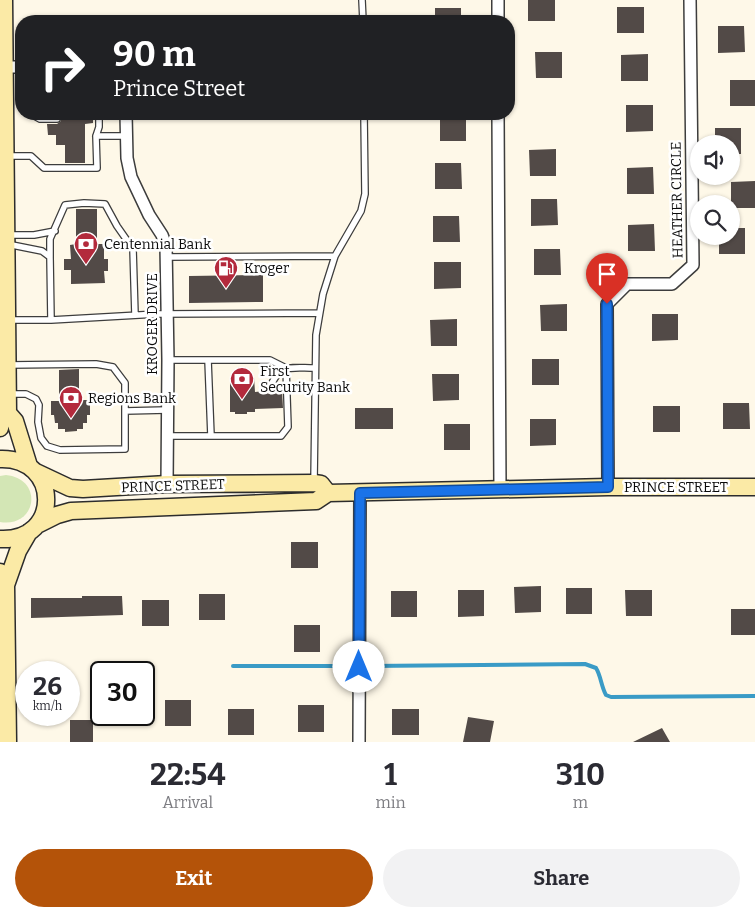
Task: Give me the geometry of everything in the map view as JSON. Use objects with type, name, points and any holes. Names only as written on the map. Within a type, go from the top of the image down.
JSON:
[{"type":"main road","points":[[4,0],[14,67],[7,156],[5,241],[8,365],[4,394],[8,413],[15,421],[32,469],[44,485],[46,493],[45,508],[34,528],[20,546],[3,579],[8,742]]},
{"type":"main road","points":[[0,428],[1,421],[8,413]]},
{"type":"main road","name":"PRINCE STREET","points":[[0,459],[15,460],[70,488],[93,489],[167,484],[314,483],[309,492],[300,495],[248,496],[234,504]]},
{"type":"main road","points":[[314,483],[321,484],[328,493]]},
{"type":"main road","name":"PRINCE STREET","points":[[0,539],[15,538],[57,515],[71,511],[316,501],[328,493],[608,487],[755,487]]},
{"type":"street","points":[[498,0],[498,15]]},
{"type":"street","name":"HEATHER CIRCLE","points":[[608,487],[607,304],[627,284],[672,284],[693,265],[690,0]]},
{"type":"street","name":"KROGER DRIVE","points":[[126,120],[127,158],[131,177],[166,246],[168,314],[167,484]]},
{"type":"street","points":[[498,120],[500,489]]},
{"type":"street","points":[[359,742],[360,493]]},
{"type":"lane","points":[[362,0],[363,15]]},
{"type":"lane","points":[[7,156],[31,156],[44,168],[97,168],[96,136],[100,127],[99,120]]},
{"type":"lane","points":[[314,483],[315,368],[319,313],[323,294],[336,256],[361,211],[365,194],[364,120]]},
{"type":"lane","points":[[96,136],[126,136]]},
{"type":"lane","points":[[51,320],[50,239],[65,205],[84,203],[105,204],[117,226],[133,248],[135,315]]},
{"type":"lane","points":[[5,241],[55,231]]},
{"type":"lane","points":[[5,241],[42,251],[50,257]]},
{"type":"lane","points":[[167,257],[336,256]]},
{"type":"lane","points":[[8,320],[51,320],[168,314],[319,313]]},
{"type":"lane","points":[[168,360],[270,360],[286,368],[315,368]]},
{"type":"lane","points":[[208,360],[211,436]]},
{"type":"lane","points":[[4,394],[26,394],[36,399],[39,406],[38,422],[41,438],[47,446],[60,450],[125,449],[125,383],[113,367],[96,364],[8,365]]},
{"type":"lane","points":[[269,389],[278,372],[286,368]]},
{"type":"lane","points":[[167,436],[281,436],[288,427],[286,368]]},
{"type":"lane","points":[[125,411],[167,410]]},
{"type":"green space","points":[[6,475],[18,478],[26,485],[31,493],[31,502],[28,511],[22,518],[12,522],[0,522],[0,476]]},
{"type":"building","points":[[528,0],[555,0],[555,21],[528,21]]},
{"type":"building","points":[[617,7],[644,7],[644,33],[617,33]]},
{"type":"building","points":[[435,8],[461,8],[461,15],[435,15]]},
{"type":"building","points":[[718,26],[744,26],[745,52],[718,53]]},
{"type":"building","points":[[535,52],[562,52],[562,78],[536,78]]},
{"type":"building","points":[[648,54],[648,81],[621,81],[621,55]]},
{"type":"building","points":[[730,80],[755,80],[755,106],[730,106]]},
{"type":"building","points":[[626,105],[653,105],[653,131],[626,132]]},
{"type":"building","points":[[93,120],[93,123],[85,124],[85,163],[65,163],[65,145],[56,145],[56,135],[48,135],[47,124],[57,124],[61,121]]},
{"type":"building","points":[[440,120],[466,120],[466,141],[440,141]]},
{"type":"building","points":[[715,128],[741,128],[741,154],[740,135],[715,135]]},
{"type":"building","points":[[556,149],[556,176],[530,176],[529,150]]},
{"type":"building","points":[[435,163],[461,163],[462,189],[435,189]]},
{"type":"building","points":[[653,167],[654,194],[627,194],[627,168]]},
{"type":"building","points":[[755,181],[755,208],[740,208],[740,195],[731,195],[731,185],[740,185],[740,182]]},
{"type":"building","points":[[531,199],[557,199],[558,225],[531,226]]},
{"type":"building","name":"Centennial Bank","points":[[76,209],[97,209],[97,244],[104,244],[104,259],[108,259],[108,271],[104,271],[105,283],[71,284],[71,270],[64,270],[64,259],[71,259],[70,245],[76,244]]},
{"type":"building","points":[[433,216],[459,216],[460,242],[433,242]]},
{"type":"building","points":[[654,224],[655,251],[628,251],[628,225]]},
{"type":"building","points":[[740,228],[745,228],[745,254],[719,254],[719,245],[740,245]]},
{"type":"building","points":[[534,249],[560,249],[561,275],[534,275]]},
{"type":"building","points":[[434,262],[461,262],[461,288],[434,289]]},
{"type":"building","name":"Kroger","points":[[263,275],[263,302],[189,303],[189,276]]},
{"type":"building","points":[[567,304],[567,331],[541,331],[540,305]]},
{"type":"building","points":[[652,314],[678,314],[678,340],[652,341]]},
{"type":"building","points":[[457,319],[457,346],[431,346],[430,320]]},
{"type":"building","points":[[532,359],[559,359],[559,385],[532,385]]},
{"type":"building","name":"Regions Bank","points":[[79,369],[79,400],[90,400],[90,415],[87,415],[87,423],[83,423],[83,429],[65,432],[65,429],[58,429],[58,423],[55,423],[54,415],[51,415],[51,401],[59,401],[59,370]]},
{"type":"building","points":[[432,374],[459,374],[459,400],[433,401]]},
{"type":"building","name":"First Security Bank","points":[[254,377],[255,392],[265,391],[269,394],[273,391],[282,391],[283,408],[255,409],[255,412],[247,412],[247,414],[230,412],[230,378]]},
{"type":"building","points":[[723,403],[749,403],[750,429],[723,429]]},
{"type":"building","points":[[653,406],[680,406],[680,432],[653,432]]},
{"type":"building","points":[[355,408],[393,408],[393,429],[355,429]]},
{"type":"building","points":[[530,419],[556,419],[556,445],[530,446]]},
{"type":"building","points":[[444,424],[470,424],[470,450],[444,450]]},
{"type":"building","points":[[291,542],[318,542],[318,568],[291,568]]},
{"type":"building","points":[[541,586],[541,612],[515,613],[514,587]]},
{"type":"building","points":[[566,588],[592,588],[592,614],[566,614]]},
{"type":"building","points":[[458,590],[484,590],[484,616],[458,617]]},
{"type":"building","points":[[625,590],[652,590],[652,616],[626,616]]},
{"type":"building","points":[[391,591],[417,591],[417,617],[391,617]]},
{"type":"building","points":[[199,594],[225,594],[225,620],[199,620]]},
{"type":"building","points":[[82,596],[122,596],[123,615],[31,618],[31,598],[82,598]]},
{"type":"building","points":[[142,600],[169,600],[169,626],[142,626]]},
{"type":"building","points":[[731,609],[755,609],[755,635],[731,635]]},
{"type":"building","points":[[294,625],[320,625],[320,652],[294,652]]},
{"type":"building","points":[[165,700],[191,700],[191,726],[165,726]]},
{"type":"building","points":[[298,705],[324,705],[324,732],[298,732]]},
{"type":"building","points":[[228,709],[254,709],[254,735],[228,735]]},
{"type":"building","points":[[392,709],[419,709],[419,735],[392,735]]},
{"type":"building","points":[[468,717],[494,721],[490,742],[463,742]]},
{"type":"building","points":[[80,720],[90,720],[90,726],[93,726],[93,742],[70,742],[70,726],[80,726]]},
{"type":"building","points":[[662,728],[670,742],[633,742]]},
{"type":"waterway","points":[[368,666],[585,664],[596,668],[606,695],[611,697],[755,696]]},
{"type":"waterway","points":[[233,666],[351,666]]},
{"type":"place","name":"Centennial Bank","points":[[86,265]]},
{"type":"place","name":"Kroger","points":[[226,289]]},
{"type":"place","name":"First Security Bank","points":[[242,400]]},
{"type":"place","name":"Regions Bank","points":[[71,419]]},
{"type":"route","points":[[359,667],[360,493],[608,487],[607,304]]}]
